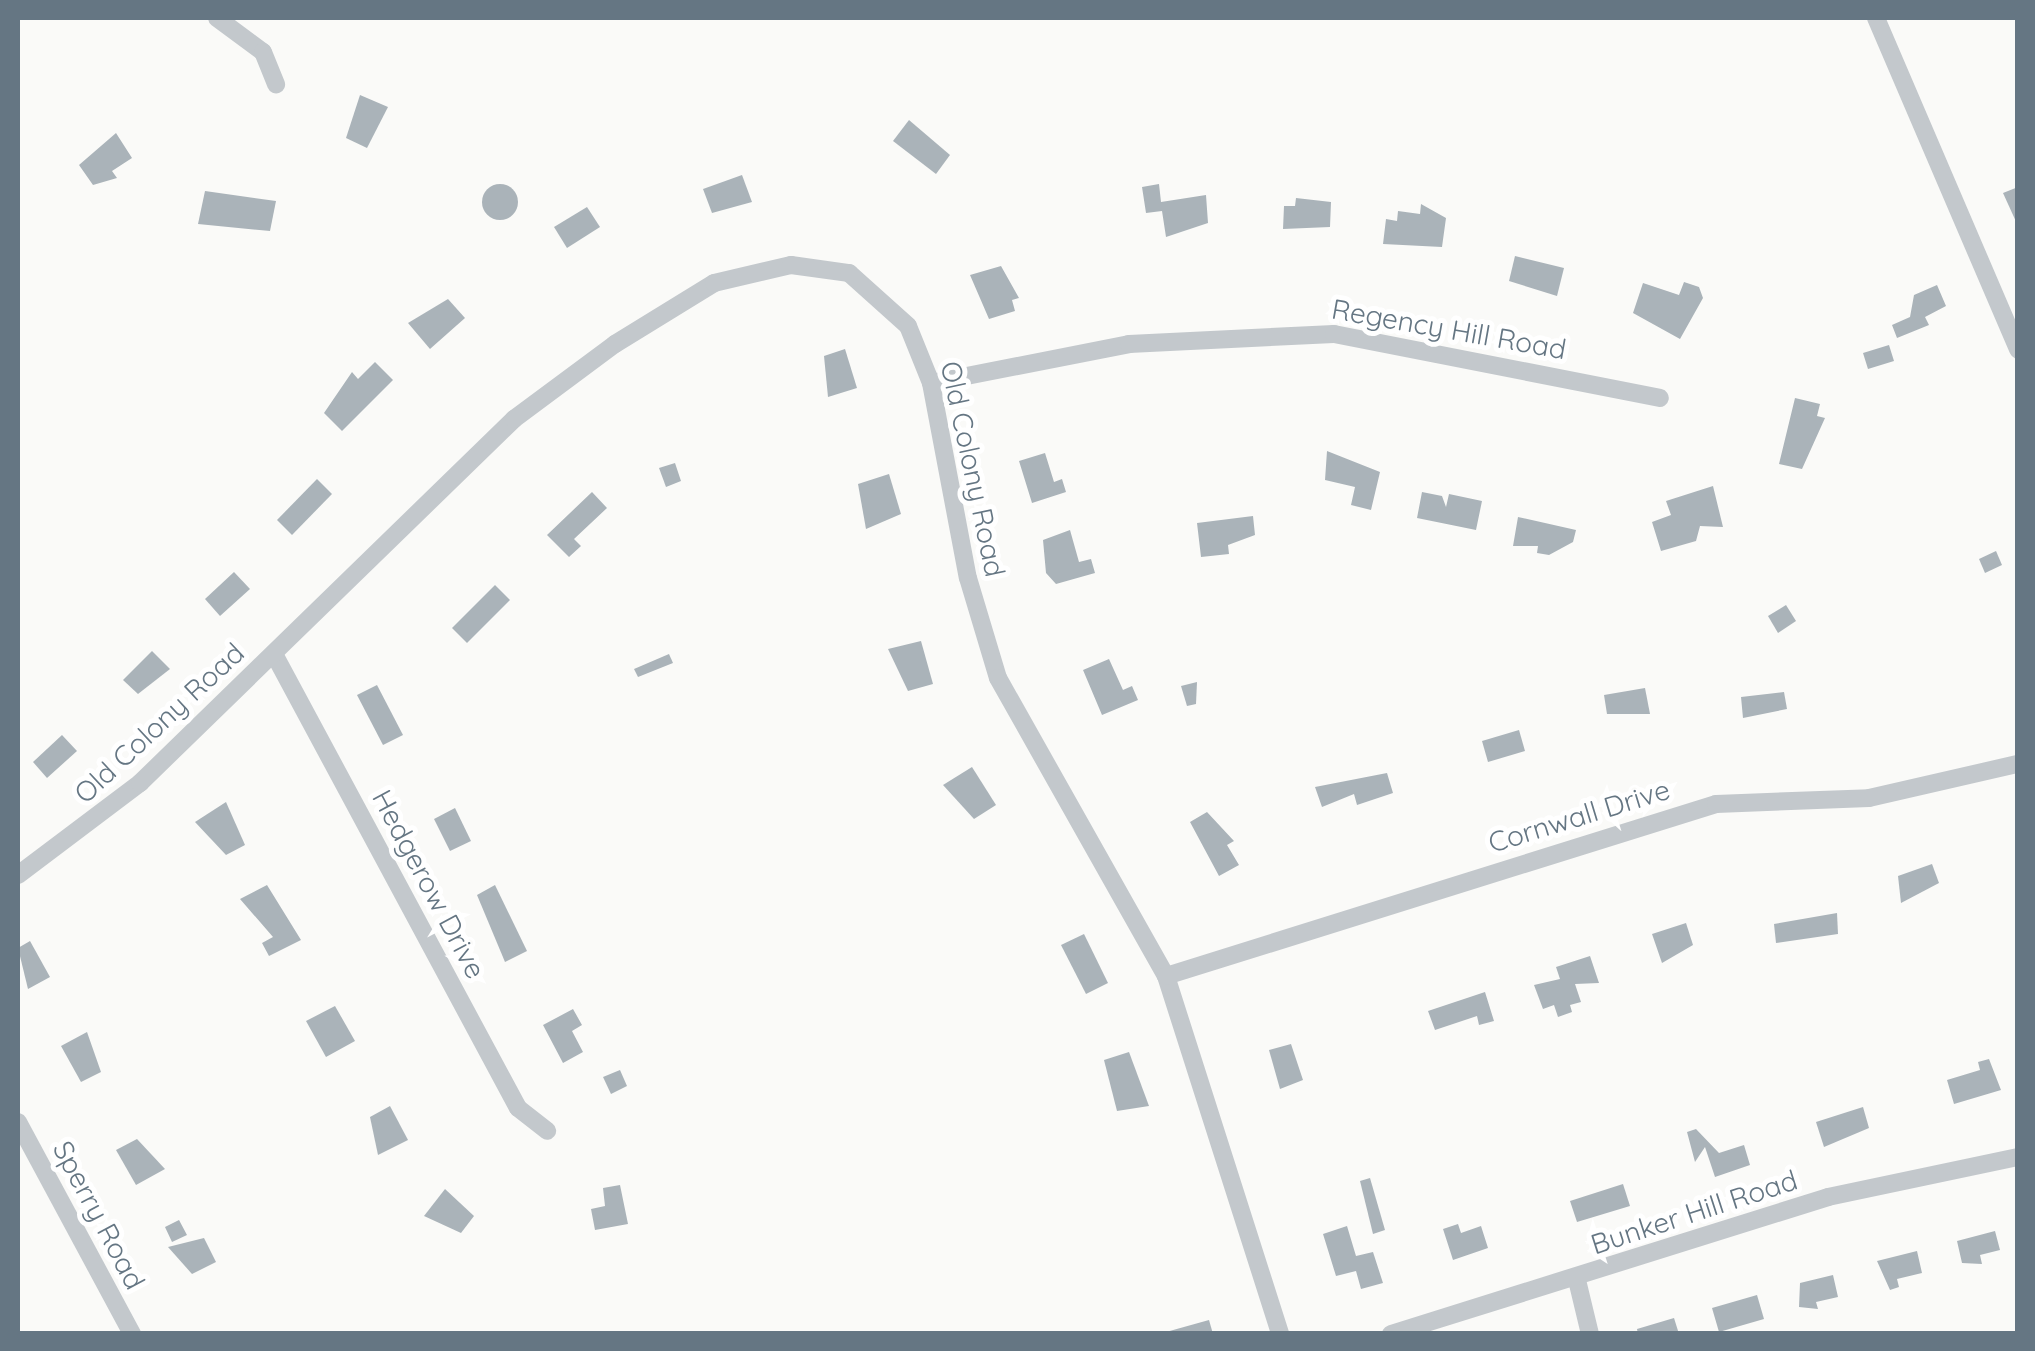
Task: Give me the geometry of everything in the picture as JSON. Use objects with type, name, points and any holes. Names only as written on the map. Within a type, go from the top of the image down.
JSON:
[{"type":"street","points":[[217,18],[263,52],[276,85]]},
{"type":"street","points":[[1876,18],[2018,350]]},
{"type":"street","name":"Old Colony Road","points":[[18,875],[140,783],[514,419],[714,284],[791,265],[849,274],[908,326],[931,383],[968,578],[998,678],[1166,976],[1280,1334]]},
{"type":"street","name":"Regency Hill Road","points":[[931,383],[1129,344],[1334,334],[1660,398]]},
{"type":"street","name":"Hedgerow Drive","points":[[274,654],[518,1108],[546,1130]]},
{"type":"street","name":"Cornwall Drive","points":[[1166,976],[1716,804],[1869,798],[2018,764]]},
{"type":"street","name":"Sperry Road","points":[[18,1122],[132,1334]]},
{"type":"street","name":"Bunker Hill Road","points":[[1391,1334],[1576,1280],[1828,1197],[2018,1157]]},
{"type":"street","points":[[1576,1280],[1590,1334]]},
{"type":"building","points":[[360,95],[388,107],[367,148],[346,138]]},
{"type":"building","points":[[909,120],[950,155],[936,174],[893,141]]},
{"type":"building","points":[[116,133],[132,158],[112,171],[117,178],[93,185],[79,165]]},
{"type":"building","points":[[742,175],[752,202],[712,213],[703,189]]},
{"type":"building","points":[[500,184],[513,189],[518,202],[513,215],[500,220],[487,215],[482,202],[487,189]]},
{"type":"building","points":[[1159,184],[1161,202],[1206,195],[1208,223],[1166,237],[1162,211],[1146,213],[1142,187]]},
{"type":"building","points":[[2018,187],[2018,226],[2003,193]]},
{"type":"building","points":[[205,191],[276,201],[270,231],[198,224]]},
{"type":"building","points":[[1296,198],[1331,202],[1330,227],[1283,229],[1284,206],[1295,206]]},
{"type":"building","points":[[1421,204],[1446,218],[1442,247],[1383,244],[1386,219],[1397,221],[1398,211],[1420,214]]},
{"type":"building","points":[[587,207],[600,227],[567,248],[554,227]]},
{"type":"building","points":[[1515,256],[1564,268],[1557,296],[1509,281]]},
{"type":"building","points":[[1001,266],[1019,298],[1012,300],[1015,311],[989,319],[970,275]]},
{"type":"building","points":[[1684,282],[1699,287],[1703,298],[1680,339],[1633,313],[1643,283],[1679,295]]},
{"type":"building","points":[[1937,285],[1946,306],[1925,317],[1929,325],[1897,338],[1892,325],[1910,317],[1914,295]]},
{"type":"building","points":[[448,299],[465,318],[430,349],[408,323]]},
{"type":"building","points":[[1889,345],[1894,361],[1868,369],[1863,353]]},
{"type":"building","points":[[845,349],[857,388],[828,397],[824,356]]},
{"type":"building","points":[[375,362],[393,380],[342,431],[324,413],[352,372],[358,379]]},
{"type":"building","points":[[1795,398],[1820,404],[1817,416],[1825,418],[1802,469],[1779,464]]},
{"type":"building","points":[[1327,451],[1380,472],[1371,510],[1351,505],[1355,487],[1325,480]]},
{"type":"building","points":[[1045,453],[1054,482],[1062,479],[1066,492],[1032,503],[1019,461]]},
{"type":"building","points":[[675,463],[681,481],[666,487],[659,468]]},
{"type":"building","points":[[889,474],[901,514],[866,529],[858,484]]},
{"type":"building","points":[[317,479],[332,494],[292,535],[277,520]]},
{"type":"building","points":[[1713,486],[1723,527],[1700,526],[1696,541],[1661,551],[1652,522],[1671,515],[1666,501]]},
{"type":"building","points":[[592,492],[607,508],[574,539],[581,546],[569,557],[547,535]]},
{"type":"building","points":[[1422,492],[1442,496],[1446,507],[1449,494],[1482,501],[1476,530],[1417,518]]},
{"type":"building","points":[[1253,516],[1255,535],[1228,545],[1229,554],[1201,557],[1197,523]]},
{"type":"building","points":[[1518,517],[1576,530],[1573,542],[1549,555],[1537,553],[1538,546],[1513,546]]},
{"type":"building","points":[[1070,530],[1079,562],[1091,559],[1095,573],[1056,584],[1046,573],[1043,540]]},
{"type":"building","points":[[1996,551],[2002,565],[1985,573],[1979,559]]},
{"type":"building","points":[[234,572],[250,589],[220,616],[205,599]]},
{"type":"building","points":[[495,585],[510,600],[467,643],[452,628]]},
{"type":"building","points":[[1786,605],[1796,621],[1778,633],[1768,616]]},
{"type":"building","points":[[921,641],[933,684],[908,691],[888,649]]},
{"type":"building","points":[[152,651],[170,669],[138,694],[123,680]]},
{"type":"building","points":[[669,654],[673,663],[638,677],[634,669]]},
{"type":"building","points":[[1109,659],[1123,690],[1132,686],[1138,700],[1102,715],[1083,670]]},
{"type":"building","points":[[1197,682],[1196,704],[1187,706],[1181,686]]},
{"type":"building","points":[[377,685],[403,735],[383,745],[357,695]]},
{"type":"building","points":[[1645,688],[1650,714],[1607,714],[1604,695]]},
{"type":"building","points":[[1784,692],[1787,709],[1743,718],[1741,697]]},
{"type":"building","points":[[1519,730],[1525,751],[1488,762],[1482,741]]},
{"type":"building","points":[[62,735],[77,751],[47,778],[33,762]]},
{"type":"building","points":[[972,767],[996,805],[974,819],[943,785]]},
{"type":"building","points":[[1387,773],[1393,793],[1357,805],[1354,794],[1322,807],[1315,787]]},
{"type":"building","points":[[226,802],[245,845],[226,855],[195,822]]},
{"type":"building","points":[[455,808],[471,841],[450,851],[434,819]]},
{"type":"building","points":[[1207,812],[1234,841],[1227,845],[1239,865],[1219,876],[1190,822]]},
{"type":"building","points":[[1932,864],[1939,883],[1901,903],[1898,876]]},
{"type":"building","points":[[267,885],[301,940],[269,956],[262,943],[273,937],[240,899]]},
{"type":"building","points":[[495,885],[527,951],[505,962],[477,895]]},
{"type":"building","points":[[1837,913],[1838,934],[1776,943],[1774,924]]},
{"type":"building","points":[[1686,923],[1693,945],[1662,963],[1652,934]]},
{"type":"building","points":[[1084,934],[1108,983],[1086,994],[1061,945]]},
{"type":"building","points":[[30,941],[50,977],[28,989],[18,948]]},
{"type":"building","points":[[1590,956],[1599,983],[1575,984],[1581,1002],[1570,1005],[1572,1012],[1558,1017],[1554,1005],[1543,1009],[1534,985],[1560,979],[1556,967]]},
{"type":"building","points":[[1485,992],[1494,1021],[1479,1025],[1477,1016],[1435,1030],[1428,1011]]},
{"type":"building","points":[[335,1006],[355,1041],[326,1057],[306,1021]]},
{"type":"building","points":[[573,1009],[582,1025],[572,1031],[583,1052],[563,1063],[543,1025]]},
{"type":"building","points":[[87,1032],[101,1072],[81,1082],[61,1046]]},
{"type":"building","points":[[1291,1044],[1303,1080],[1280,1089],[1269,1050]]},
{"type":"building","points":[[1129,1052],[1149,1106],[1117,1111],[1104,1060]]},
{"type":"building","points":[[1989,1059],[2001,1090],[1954,1104],[1947,1080],[1980,1070],[1978,1062]]},
{"type":"building","points":[[620,1070],[627,1086],[611,1094],[603,1077]]},
{"type":"building","points":[[390,1106],[408,1140],[378,1155],[370,1117]]},
{"type":"building","points":[[1863,1107],[1869,1128],[1824,1147],[1816,1122]]},
{"type":"building","points":[[1696,1129],[1719,1153],[1744,1145],[1750,1165],[1715,1177],[1705,1147],[1695,1162],[1687,1132]]},
{"type":"building","points":[[137,1139],[165,1169],[136,1185],[116,1150]]},
{"type":"building","points":[[1370,1178],[1385,1230],[1373,1234],[1360,1181]]},
{"type":"building","points":[[1623,1184],[1630,1206],[1577,1222],[1570,1201]]},
{"type":"building","points":[[620,1185],[628,1224],[595,1230],[591,1209],[605,1206],[603,1188]]},
{"type":"building","points":[[445,1189],[474,1216],[461,1233],[424,1216]]},
{"type":"building","points":[[179,1220],[187,1235],[172,1242],[165,1227]]},
{"type":"building","points":[[1458,1224],[1461,1233],[1481,1226],[1488,1248],[1453,1260],[1443,1229]]},
{"type":"building","points":[[1347,1226],[1356,1256],[1373,1252],[1383,1283],[1361,1289],[1356,1271],[1336,1276],[1323,1234]]},
{"type":"building","points":[[1995,1231],[2000,1250],[1980,1255],[1982,1264],[1962,1263],[1957,1241]]},
{"type":"building","points":[[204,1238],[216,1262],[192,1274],[168,1247]]},
{"type":"building","points":[[1917,1251],[1922,1273],[1897,1279],[1899,1287],[1890,1290],[1877,1261]]},
{"type":"building","points":[[1833,1275],[1838,1297],[1816,1302],[1818,1309],[1799,1307],[1800,1283]]},
{"type":"building","points":[[1757,1295],[1764,1319],[1719,1332],[1712,1308]]},
{"type":"building","points":[[1674,1318],[1679,1334],[1638,1334],[1637,1329]]},
{"type":"building","points":[[1209,1320],[1213,1334],[1166,1334],[1166,1332]]}]
